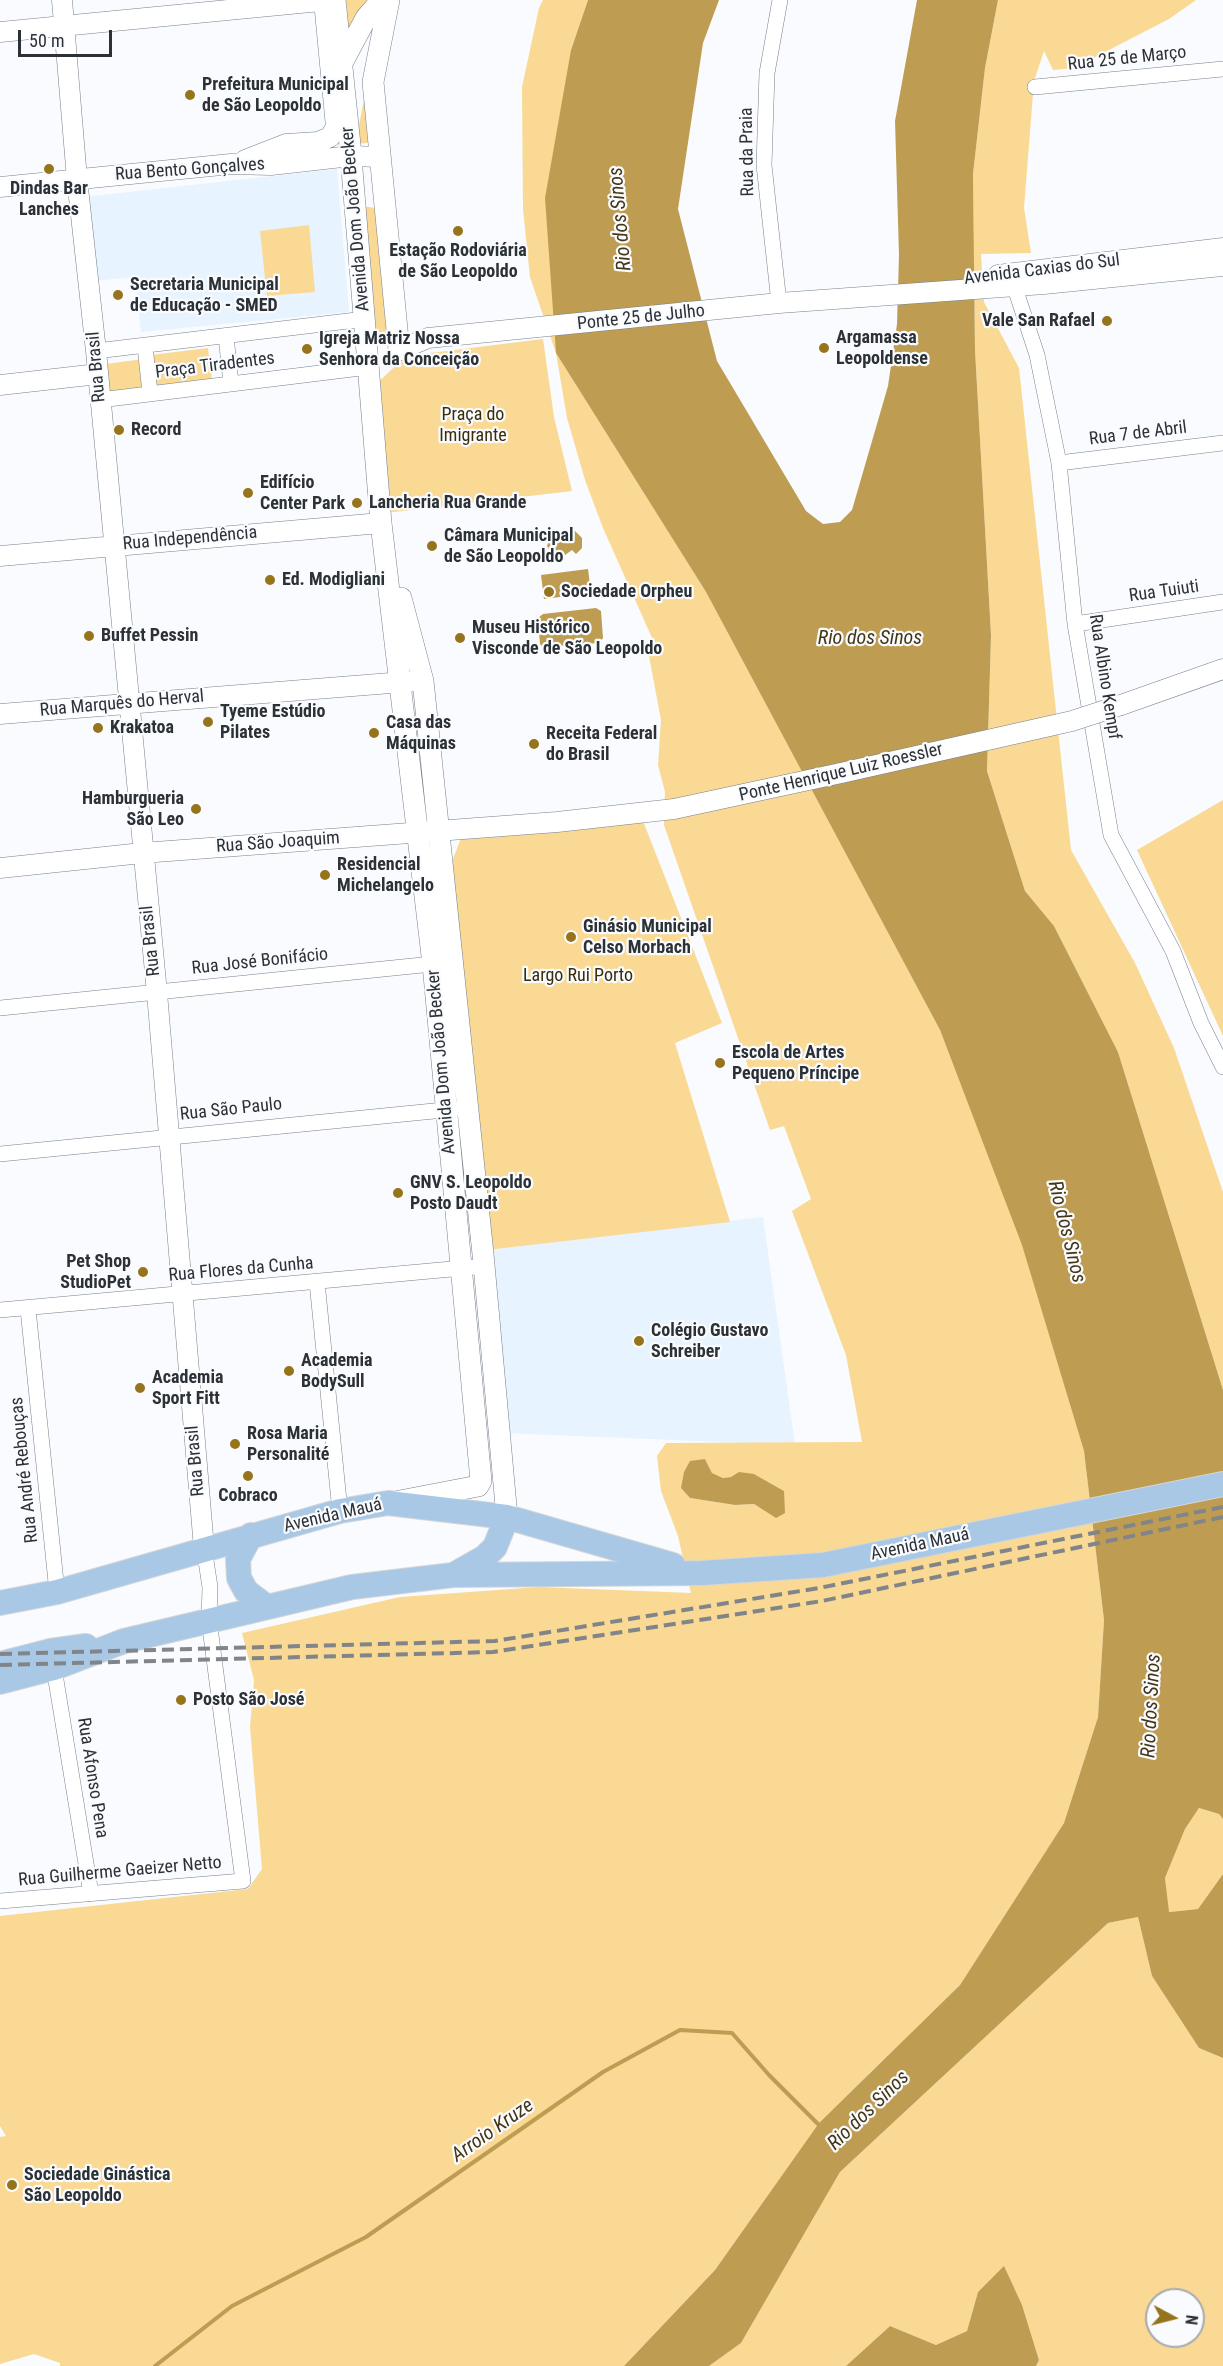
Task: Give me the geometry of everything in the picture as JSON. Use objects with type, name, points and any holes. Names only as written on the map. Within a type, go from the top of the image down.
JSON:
[{"type":"main road","name":"Avenida Dom João Becker","points":[[333,0],[351,156],[381,523],[400,683],[428,832],[443,963],[456,1108],[461,1268],[480,1484],[388,1503]]},
{"type":"main road","points":[[375,71],[400,0]]},
{"type":"main road","points":[[332,92],[341,63],[366,18],[382,1]]},
{"type":"main road","points":[[375,71],[382,1]]},
{"type":"main road","points":[[348,130],[382,1]]},
{"type":"main road","name":"Avenida Dom João Becker","points":[[375,71],[373,82],[399,350]]},
{"type":"main road","points":[[354,190],[375,193],[382,182]]},
{"type":"main road","points":[[365,319],[373,341],[379,347],[399,350]]},
{"type":"main road","points":[[369,367],[399,350]]},
{"type":"main road","name":"Avenida Dom João Becker","points":[[384,546],[423,681],[428,832]]},
{"type":"main road","name":"Avenida Dom João Becker","points":[[456,1108],[484,1266],[507,1517]]},
{"type":"main road","name":"Avenida Mauá","points":[[0,1664],[50,1651],[124,1641],[352,1587],[453,1575],[702,1573],[823,1565],[1223,1484]]},
{"type":"main road","name":"Avenida Mauá","points":[[0,1603],[57,1592],[204,1548],[340,1511],[388,1503],[507,1517],[702,1573]]},
{"type":"main road","points":[[453,1575],[485,1557],[495,1547],[507,1517]]},
{"type":"main road","points":[[251,1536],[238,1559],[239,1578],[246,1591],[267,1607]]},
{"type":"main road","name":"Avenida Mauá","points":[[0,1682],[54,1668],[124,1641]]},
{"type":"street","name":"Rua Brasil","points":[[62,0],[77,179],[96,351],[157,993],[204,1548],[210,1587],[209,1620],[243,1881]]},
{"type":"street","points":[[0,32],[333,0]]},
{"type":"street","name":"Rua da Praia","points":[[779,303],[764,165],[767,73],[780,0]]},
{"type":"street","points":[[231,164],[286,144],[318,142],[330,137],[336,127],[324,1]]},
{"type":"street","points":[[302,3],[319,15],[327,28]]},
{"type":"street","name":"Rua 25 de Março","points":[[1035,87],[1223,69]]},
{"type":"street","name":"Rua Bento Gonçalves","points":[[0,187],[231,164],[271,165],[351,156],[380,157]]},
{"type":"street","name":"Avenida Caxias do Sul","points":[[1012,280],[1223,248]]},
{"type":"street","name":"Avenida Caxias do Sul","points":[[751,306],[1012,280],[1223,266]]},
{"type":"street","name":"Rua Albino Kempf","points":[[1012,280],[1037,355],[1059,463],[1075,624],[1111,835],[1173,951],[1201,1023],[1223,1067]]},
{"type":"street","name":"Ponte 25 de Julho","points":[[399,350],[428,338],[751,306]]},
{"type":"street","name":"Praça Tiradentes","points":[[96,351],[365,319]]},
{"type":"street","points":[[396,321],[428,338]]},
{"type":"street","points":[[226,336],[231,384]]},
{"type":"street","points":[[144,346],[150,393]]},
{"type":"street","name":"Praça Tiradentes","points":[[100,400],[369,367]]},
{"type":"street","points":[[0,385],[98,374]]},
{"type":"street","name":"Rua 7 de Abril","points":[[1059,463],[1223,443]]},
{"type":"street","name":"Rua Independência","points":[[0,556],[381,523]]},
{"type":"street","name":"Rua Tuiuti","points":[[1075,624],[1223,602]]},
{"type":"street","name":"Ponte Henrique Luiz Roessler","points":[[557,822],[674,809],[1072,721],[1223,669]]},
{"type":"street","name":"Rua Marquês do Herval","points":[[0,714],[423,681]]},
{"type":"street","name":"Rua São Joaquim","points":[[0,868],[142,853],[557,822]]},
{"type":"street","name":"Rua José Bonifácio","points":[[0,1008],[443,963]]},
{"type":"street","name":"Rua São Paulo","points":[[0,1154],[456,1108]]},
{"type":"street","name":"Rua Flores da Cunha","points":[[0,1310],[484,1266]]},
{"type":"street","points":[[317,1282],[340,1511]]},
{"type":"street","name":"Rua André Rebouças","points":[[28,1309],[57,1592]]},
{"type":"street","name":"Rua Afonso Pena","points":[[54,1668],[91,1894]]},
{"type":"street","name":"Rua Guilherme Gaeizer Netto","points":[[0,1901],[243,1881]]},
{"type":"shaded area","points":[[337,169],[349,312],[141,332],[135,277],[94,281],[84,197]]},
{"type":"shaded area","name":"Colégio Gustavo Schreiber","points":[[763,1217],[795,1445],[505,1433],[487,1250]]},
{"type":"green space","points":[[346,0],[371,0],[348,38]]},
{"type":"green space","points":[[543,0],[588,0],[571,50],[556,353],[530,277],[523,209],[522,87],[539,8]]},
{"type":"green space","points":[[998,0],[1196,0],[1169,19],[1074,68],[1053,70],[1044,51],[1034,81],[1024,208],[1031,253],[981,254],[984,302],[1019,368],[1071,850],[1135,963],[1174,1048],[1223,1192],[1223,1390],[1118,1052],[1054,926],[1025,891],[987,771],[991,635],[975,350],[973,174],[985,68]]},
{"type":"green space","points":[[368,78],[376,142],[357,144],[357,136]]},
{"type":"green space","points":[[361,206],[376,208],[387,330],[384,340],[376,339]]},
{"type":"green space","points":[[309,225],[315,292],[267,296],[260,231]]},
{"type":"green space","name":"Praça do Imigrante","points":[[543,339],[554,417],[572,491],[386,513],[373,387],[406,356]]},
{"type":"green space","points":[[208,348],[212,380],[155,387],[151,355]]},
{"type":"green space","points":[[556,353],[706,592],[940,1030],[1023,1245],[1084,1451],[1104,1620],[1098,1717],[1064,1823],[960,1985],[819,2123],[715,2270],[624,2366],[60,2366],[60,2363],[34,2354],[0,2364],[0,2137],[6,2136],[0,2126],[0,1916],[248,1889],[262,1869],[250,1727],[254,1680],[242,1633],[400,1597],[539,1587],[691,1593],[678,1536],[661,1491],[657,1456],[666,1443],[862,1442],[846,1355],[792,1211],[811,1199],[784,1126],[770,1130],[664,825],[665,792],[658,765],[661,720],[649,656],[653,640],[603,528],[585,480],[567,418]],"holes":[[[705,1459],[712,1473],[723,1478],[754,1474],[784,1491],[775,1517],[754,1504],[735,1505],[690,1498],[681,1488]]]},
{"type":"green space","points":[[143,359],[147,387],[103,393],[99,365]]},
{"type":"green space","points":[[1223,800],[1223,1036],[1137,850]]},
{"type":"green space","name":"Largo Rui Porto","points":[[643,821],[722,1023],[675,1043],[730,1222],[487,1250],[451,888],[453,859],[461,838]]},
{"type":"green space","points":[[1199,1808],[1219,1814],[1223,1819],[1223,1874],[1198,1909],[1168,1912],[1165,1878],[1185,1829]]},
{"type":"green space","points":[[1138,1917],[1152,1976],[1199,2048],[1223,2058],[1223,2366],[1036,2366],[1039,2360],[1022,2305],[1004,2267],[978,2292],[967,2331],[936,2345],[890,2326],[846,2366],[709,2366],[741,2343],[840,2172],[1108,1923]]},
{"type":"water","name":"Rio dos Sinos","points":[[588,0],[719,0],[703,43],[678,209],[717,361],[806,511],[823,524],[840,522],[852,510],[888,386],[897,324],[899,255],[895,121],[917,0],[998,0],[985,68],[973,174],[975,350],[991,635],[987,771],[1025,891],[1054,926],[1118,1052],[1223,1390],[1223,1819],[1219,1814],[1199,1808],[1185,1829],[1165,1878],[1169,1912],[1198,1909],[1223,1874],[1223,2058],[1199,2048],[1152,1976],[1138,1917],[1108,1923],[840,2172],[741,2343],[709,2366],[624,2366],[715,2270],[819,2123],[960,1985],[1064,1823],[1098,1717],[1104,1620],[1084,1451],[1022,1245],[940,1030],[706,592],[556,353],[545,198],[571,50]]},
{"type":"water","points":[[574,530],[582,538],[582,548],[576,554],[572,550],[565,555],[558,556],[551,552],[547,546],[549,540],[566,531]]},
{"type":"water","points":[[588,569],[591,593],[544,599],[541,575]]},
{"type":"water","points":[[596,608],[601,611],[603,638],[599,643],[543,647],[540,644],[538,618],[543,614]]},
{"type":"water","points":[[705,1459],[712,1473],[723,1478],[731,1477],[739,1472],[754,1474],[784,1491],[785,1513],[776,1518],[754,1504],[735,1505],[690,1498],[681,1488],[684,1472],[690,1461]]},
{"type":"water","points":[[1004,2266],[1022,2305],[1039,2360],[1036,2366],[846,2366],[890,2326],[936,2345],[967,2331],[978,2292]]},
{"type":"waterway","name":"Arroio Kruze","points":[[155,2366],[232,2306],[366,2237],[603,2072],[680,2030],[732,2033],[769,2075],[821,2127]]},
{"type":"railway","points":[[0,1654],[495,1641],[819,1588],[1223,1507]]},
{"type":"railway","points":[[0,1665],[493,1652],[822,1601],[1223,1517]]},
{"type":"place","name":"Prefeitura Municipal de São Leopoldo","points":[[190,95]]},
{"type":"place","name":"Dindas Bar Lanches","points":[[49,169]]},
{"type":"place","name":"Estação Rodoviária de São Leopoldo","points":[[458,231]]},
{"type":"place","name":"Secretaria Municipal de Educação - SMED","points":[[118,295]]},
{"type":"place","name":"Vale San Rafael","points":[[1107,321]]},
{"type":"place","name":"Argamassa Leopoldense","points":[[824,348]]},
{"type":"place","name":"Igreja Matriz Nossa Senhora da Conceição","points":[[307,349]]},
{"type":"place","name":"Record","points":[[119,430]]},
{"type":"place","name":"Edifício Center Park","points":[[248,493]]},
{"type":"place","name":"Lancheria Rua Grande","points":[[357,503]]},
{"type":"place","name":"Câmara Municipal de São Leopoldo","points":[[432,546]]},
{"type":"place","name":"Ed. Modigliani","points":[[270,580]]},
{"type":"place","name":"Sociedade Orpheu","points":[[549,592]]},
{"type":"place","name":"Buffet Pessin","points":[[89,636]]},
{"type":"place","name":"Museu Histórico Visconde de São Leopoldo","points":[[460,638]]},
{"type":"place","name":"Tyeme Estúdio Pilates","points":[[208,722]]},
{"type":"place","name":"Krakatoa","points":[[98,728]]},
{"type":"place","name":"Casa das Máquinas","points":[[374,733]]},
{"type":"place","name":"Receita Federal do Brasil","points":[[534,744]]},
{"type":"place","name":"Hamburgueria São Leo","points":[[196,809]]},
{"type":"place","name":"Residencial Michelangelo","points":[[325,875]]},
{"type":"place","name":"Ginásio Municipal Celso Morbach","points":[[571,937]]},
{"type":"place","name":"Escola de Artes Pequeno Príncipe","points":[[720,1063]]},
{"type":"place","name":"GNV S. Leopoldo Posto Daudt","points":[[398,1193]]},
{"type":"place","name":"Pet Shop StudioPet","points":[[143,1272]]},
{"type":"place","name":"Colégio Gustavo Schreiber","points":[[639,1341]]},
{"type":"place","name":"Academia BodySull","points":[[289,1371]]},
{"type":"place","name":"Academia Sport Fitt","points":[[140,1388]]},
{"type":"place","name":"Rosa Maria Personalité","points":[[235,1444]]},
{"type":"place","name":"Cobraco","points":[[248,1476]]},
{"type":"place","name":"Posto São José","points":[[181,1700]]},
{"type":"place","name":"Sociedade Ginástica São Leopoldo","points":[[12,2185]]}]
